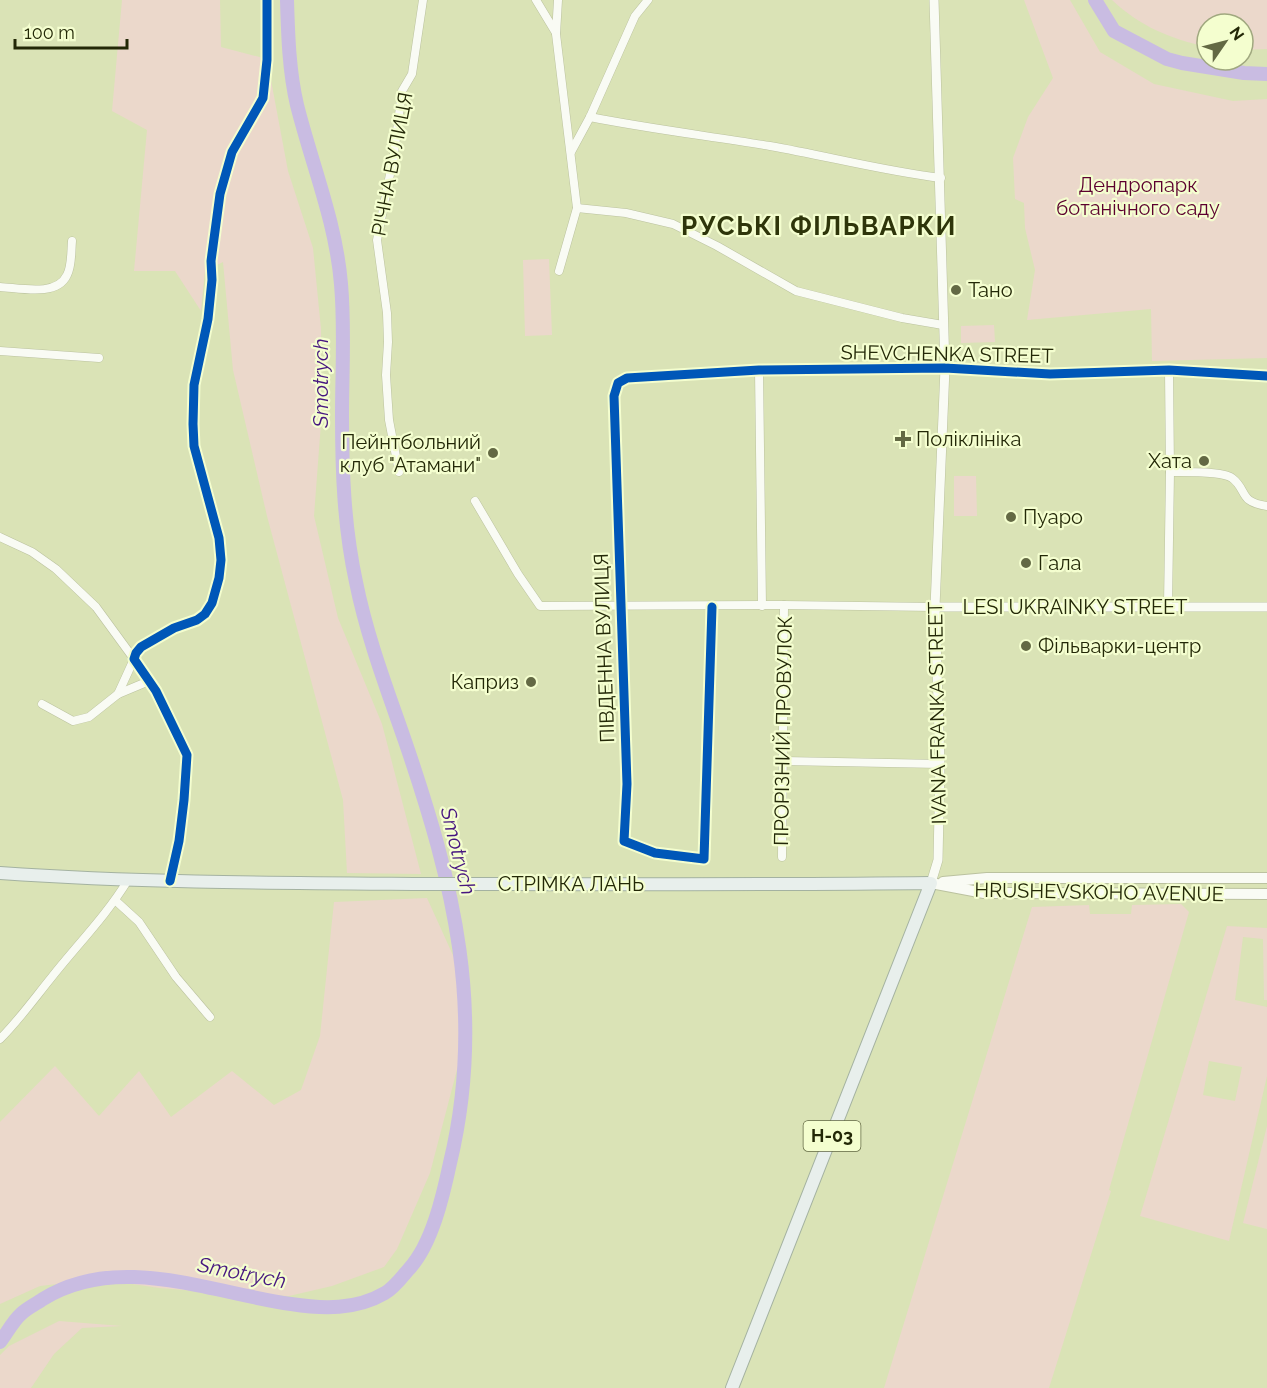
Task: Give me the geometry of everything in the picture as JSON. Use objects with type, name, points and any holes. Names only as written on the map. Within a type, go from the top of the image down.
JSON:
[{"type":"main road","name":"СТРІМКА ЛАНЬ","points":[[0,873],[129,880],[286,883],[712,885]]},
{"type":"main road","name":"HRUSHEVSKOHO AVENUE","points":[[712,885],[931,883],[987,878],[1267,878]]},
{"type":"main road","name":"HRUSHEVSKOHO AVENUE","points":[[931,883],[984,893],[1267,894]]},
{"type":"main road","name":"IVANA FRANKA STREET","points":[[732,1388],[931,883]]},
{"type":"street","points":[[118,694],[136,653],[141,647],[205,614],[212,603],[219,578],[221,560],[219,538],[194,446],[194,385],[208,319],[212,280],[211,261],[220,194],[232,152],[263,98],[267,0]]},
{"type":"street","name":"РІЧНА ВУЛИЦЯ","points":[[399,472],[389,420],[386,375],[387,314],[377,240],[394,154],[402,91],[412,74],[423,0]]},
{"type":"street","points":[[536,0],[556,34]]},
{"type":"street","points":[[558,0],[556,34],[577,208],[559,271]]},
{"type":"street","points":[[570,153],[590,117],[635,16],[648,0]]},
{"type":"street","name":"IVANA FRANKA STREET","points":[[931,883],[938,860],[940,764],[934,607],[945,368],[934,0]]},
{"type":"street","points":[[590,117],[650,129],[771,146],[897,173],[941,178]]},
{"type":"street","points":[[577,208],[626,213],[673,224],[796,291],[943,326]]},
{"type":"street","points":[[0,287],[49,289],[61,284],[68,274],[72,242]]},
{"type":"street","points":[[0,351],[99,357]]},
{"type":"street","name":"SHEVCHENKA STREET","points":[[627,378],[759,370],[945,368],[1050,374],[1169,370],[1267,376]]},
{"type":"street","name":"ПРОРІЗНИЙ ПРОВУЛОК","points":[[759,370],[762,606]]},
{"type":"street","points":[[1168,606],[1169,370]]},
{"type":"street","name":"ПІВДЕННА ВУЛИЦЯ","points":[[627,378],[618,383],[614,396],[627,784],[624,841],[656,853],[704,859],[712,607]]},
{"type":"street","points":[[1170,472],[1231,477],[1242,494],[1254,505],[1267,506]]},
{"type":"street","name":"LESI UKRAINKY STREET","points":[[475,501],[518,574],[540,606],[1267,607]]},
{"type":"street","points":[[0,537],[32,552],[56,569],[96,607],[156,691],[182,743],[188,763],[179,841],[170,881]]},
{"type":"street","name":"ПРОРІЗНИЙ ПРОВУЛОК","points":[[782,857],[784,605]]},
{"type":"street","points":[[42,704],[74,721],[89,717],[118,694],[149,681]]},
{"type":"street","points":[[784,761],[940,764]]},
{"type":"street","points":[[0,1039],[116,901],[129,880]]},
{"type":"street","points":[[116,901],[139,922],[176,977],[210,1017]]},
{"type":"green space","points":[[122,0],[220,0],[221,47],[267,59],[288,171],[313,248],[321,329],[321,423],[314,516],[338,618],[382,724],[421,874],[347,873],[343,800],[267,516],[233,370],[223,262],[205,271],[201,311],[175,271],[134,271],[147,130],[112,111]]},
{"type":"green space","name":"Дендропарк ботанічного саду","points":[[1024,0],[1070,0],[1100,52],[1154,84],[1233,101],[1267,99],[1267,358],[1152,361],[1151,309],[1027,320],[1035,270],[1025,228],[1024,203],[1015,199],[1013,158],[1028,117],[1053,78]]},
{"type":"green space","points":[[1112,0],[1267,0],[1267,49],[1255,50],[1255,12],[1195,12],[1195,44],[1156,30]]},
{"type":"green space","points":[[549,259],[552,335],[525,336],[523,260]]},
{"type":"green space","points":[[994,325],[995,342],[961,343],[961,326]]},
{"type":"green space","points":[[954,476],[976,476],[977,516],[954,516]]},
{"type":"green space","points":[[427,898],[461,973],[459,1062],[430,1173],[397,1249],[384,1267],[332,1286],[289,1296],[159,1288],[99,1279],[40,1286],[0,1304],[0,1122],[55,1066],[99,1116],[139,1071],[171,1117],[232,1071],[274,1105],[301,1090],[320,1036],[334,902]]},
{"type":"green space","points":[[1181,904],[1189,912],[1109,1190],[1111,1191],[1049,1388],[884,1388],[1032,907],[1089,905],[1090,914],[1131,914],[1132,905]]},
{"type":"green space","points":[[1227,926],[1267,928],[1267,1000],[1264,1000],[1263,939],[1243,937],[1235,1000],[1267,1007],[1267,1076],[1229,1241],[1140,1216]],"holes":[[[1209,1061],[1242,1067],[1235,1101],[1203,1095]]]},
{"type":"green space","points":[[1267,1126],[1267,1229],[1243,1223]]},
{"type":"green space","points":[[59,1321],[122,1326],[82,1328],[54,1354],[31,1388],[0,1388],[0,1355],[9,1346]]},
{"type":"waterway","name":"Smotrych","points":[[0,1342],[18,1317],[43,1299],[72,1285],[103,1278],[134,1277],[166,1280],[260,1299],[315,1307],[339,1307],[374,1299],[395,1285],[424,1247],[440,1204],[450,1163],[460,1108],[465,1054],[465,1001],[459,949],[438,846],[372,643],[352,561],[343,478],[341,284],[329,216],[294,92],[289,52],[287,0]]},
{"type":"waterway","name":"Smotrych","points":[[1095,0],[1114,31],[1167,59],[1244,73],[1267,74]]},
{"type":"cycle path","points":[[170,881],[179,841],[187,755],[156,691],[134,659],[141,647],[205,614],[212,603],[219,578],[221,560],[219,538],[194,446],[194,385],[208,319],[212,280],[211,261],[220,194],[232,152],[263,98],[267,60],[267,0]]},
{"type":"cycle path","points":[[712,607],[704,859],[655,853],[624,841],[627,784],[614,396],[618,383],[627,378],[759,370],[945,368],[1050,374],[1169,370],[1267,376]]},
{"type":"place","name":"Тано","points":[[956,290]]},
{"type":"place","name":"Поліклініка","points":[[903,439]]},
{"type":"place","name":"Пейнтбольний клуб \"Атамани\"","points":[[493,453]]},
{"type":"place","name":"Хата","points":[[1204,461]]},
{"type":"place","name":"Пуаро","points":[[1011,517]]},
{"type":"place","name":"Гала","points":[[1026,563]]},
{"type":"place","name":"Фільварки-центр","points":[[1026,646]]},
{"type":"place","name":"Каприз","points":[[531,682]]},
{"type":"district","name":"РУСЬКІ ФІЛЬВАРКИ","points":[[819,226]]}]
